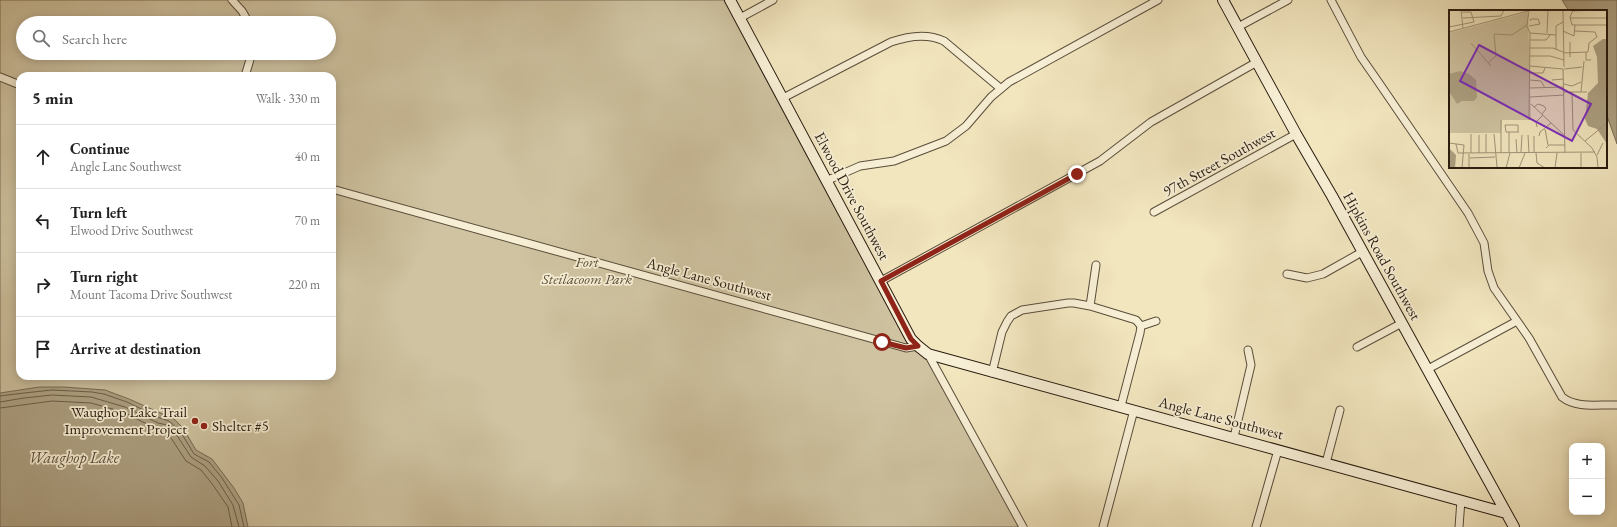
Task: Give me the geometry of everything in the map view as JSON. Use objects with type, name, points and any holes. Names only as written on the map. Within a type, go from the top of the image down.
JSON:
[{"type":"street","points":[[232,0],[245,16]]},
{"type":"street","name":"Elwood Drive Southwest","points":[[730,0],[911,339],[928,354],[1023,527]]},
{"type":"street","points":[[740,18],[773,0]]},
{"type":"street","points":[[826,181],[860,166],[894,161],[946,141],[966,126],[1000,88],[1009,82],[1158,0]]},
{"type":"street","name":"Hipkins Road Southwest","points":[[1223,0],[1514,527]]},
{"type":"street","points":[[1238,27],[1288,0]]},
{"type":"street","points":[[1331,0],[1366,66],[1468,213],[1484,242],[1488,271],[1494,288],[1529,338],[1562,397],[1577,404],[1617,405]]},
{"type":"street","points":[[783,98],[891,42],[901,38],[917,36],[934,36],[944,41],[1000,88]]},
{"type":"street","points":[[246,72],[250,60]]},
{"type":"street","points":[[881,281],[1100,161],[1151,122],[1257,62]]},
{"type":"street","points":[[0,77],[16,83]]},
{"type":"street","name":"97th Street Southwest","points":[[1154,212],[1296,134]]},
{"type":"street","name":"Angle Lane Southwest","points":[[336,190],[906,348],[918,346]]},
{"type":"street","points":[[1287,274],[1307,278],[1323,274],[1362,252]]},
{"type":"street","points":[[1090,306],[1096,265]]},
{"type":"street","points":[[992,373],[1002,332],[1007,322],[1018,312],[1068,303],[1090,306],[1136,320],[1141,326],[1121,406]]},
{"type":"street","points":[[1141,326],[1156,321]]},
{"type":"street","points":[[1428,369],[1517,322]]},
{"type":"street","points":[[1357,347],[1402,323]]},
{"type":"street","points":[[1234,438],[1252,365],[1248,350]]},
{"type":"street","name":"Angle Lane Southwest","points":[[928,354],[992,373],[1121,406],[1506,513]]},
{"type":"street","points":[[1103,527],[1134,410]]},
{"type":"street","points":[[1326,463],[1340,410]]},
{"type":"street","points":[[1256,527],[1278,450]]},
{"type":"street","points":[[1459,527],[1461,500]]},
{"type":"green space","name":"Fort Steilacoom Park","points":[[0,0],[730,0],[1020,527],[0,527]]},
{"type":"water","points":[[1562,0],[1617,0],[1617,144],[1607,116],[1607,10],[1568,10]]},
{"type":"water","name":"Waughop Lake","points":[[39,387],[105,390],[174,419],[183,428],[196,450],[212,459],[234,488],[243,503],[248,527],[0,527],[0,393]]},
{"type":"place","name":"Waughop Lake Trail Improvement Project","points":[[195,421]]},
{"type":"place","name":"Shelter #5","points":[[204,426]]},
{"type":"route","points":[[882,342],[906,348],[918,346],[911,339],[881,281],[1077,174]]}]
